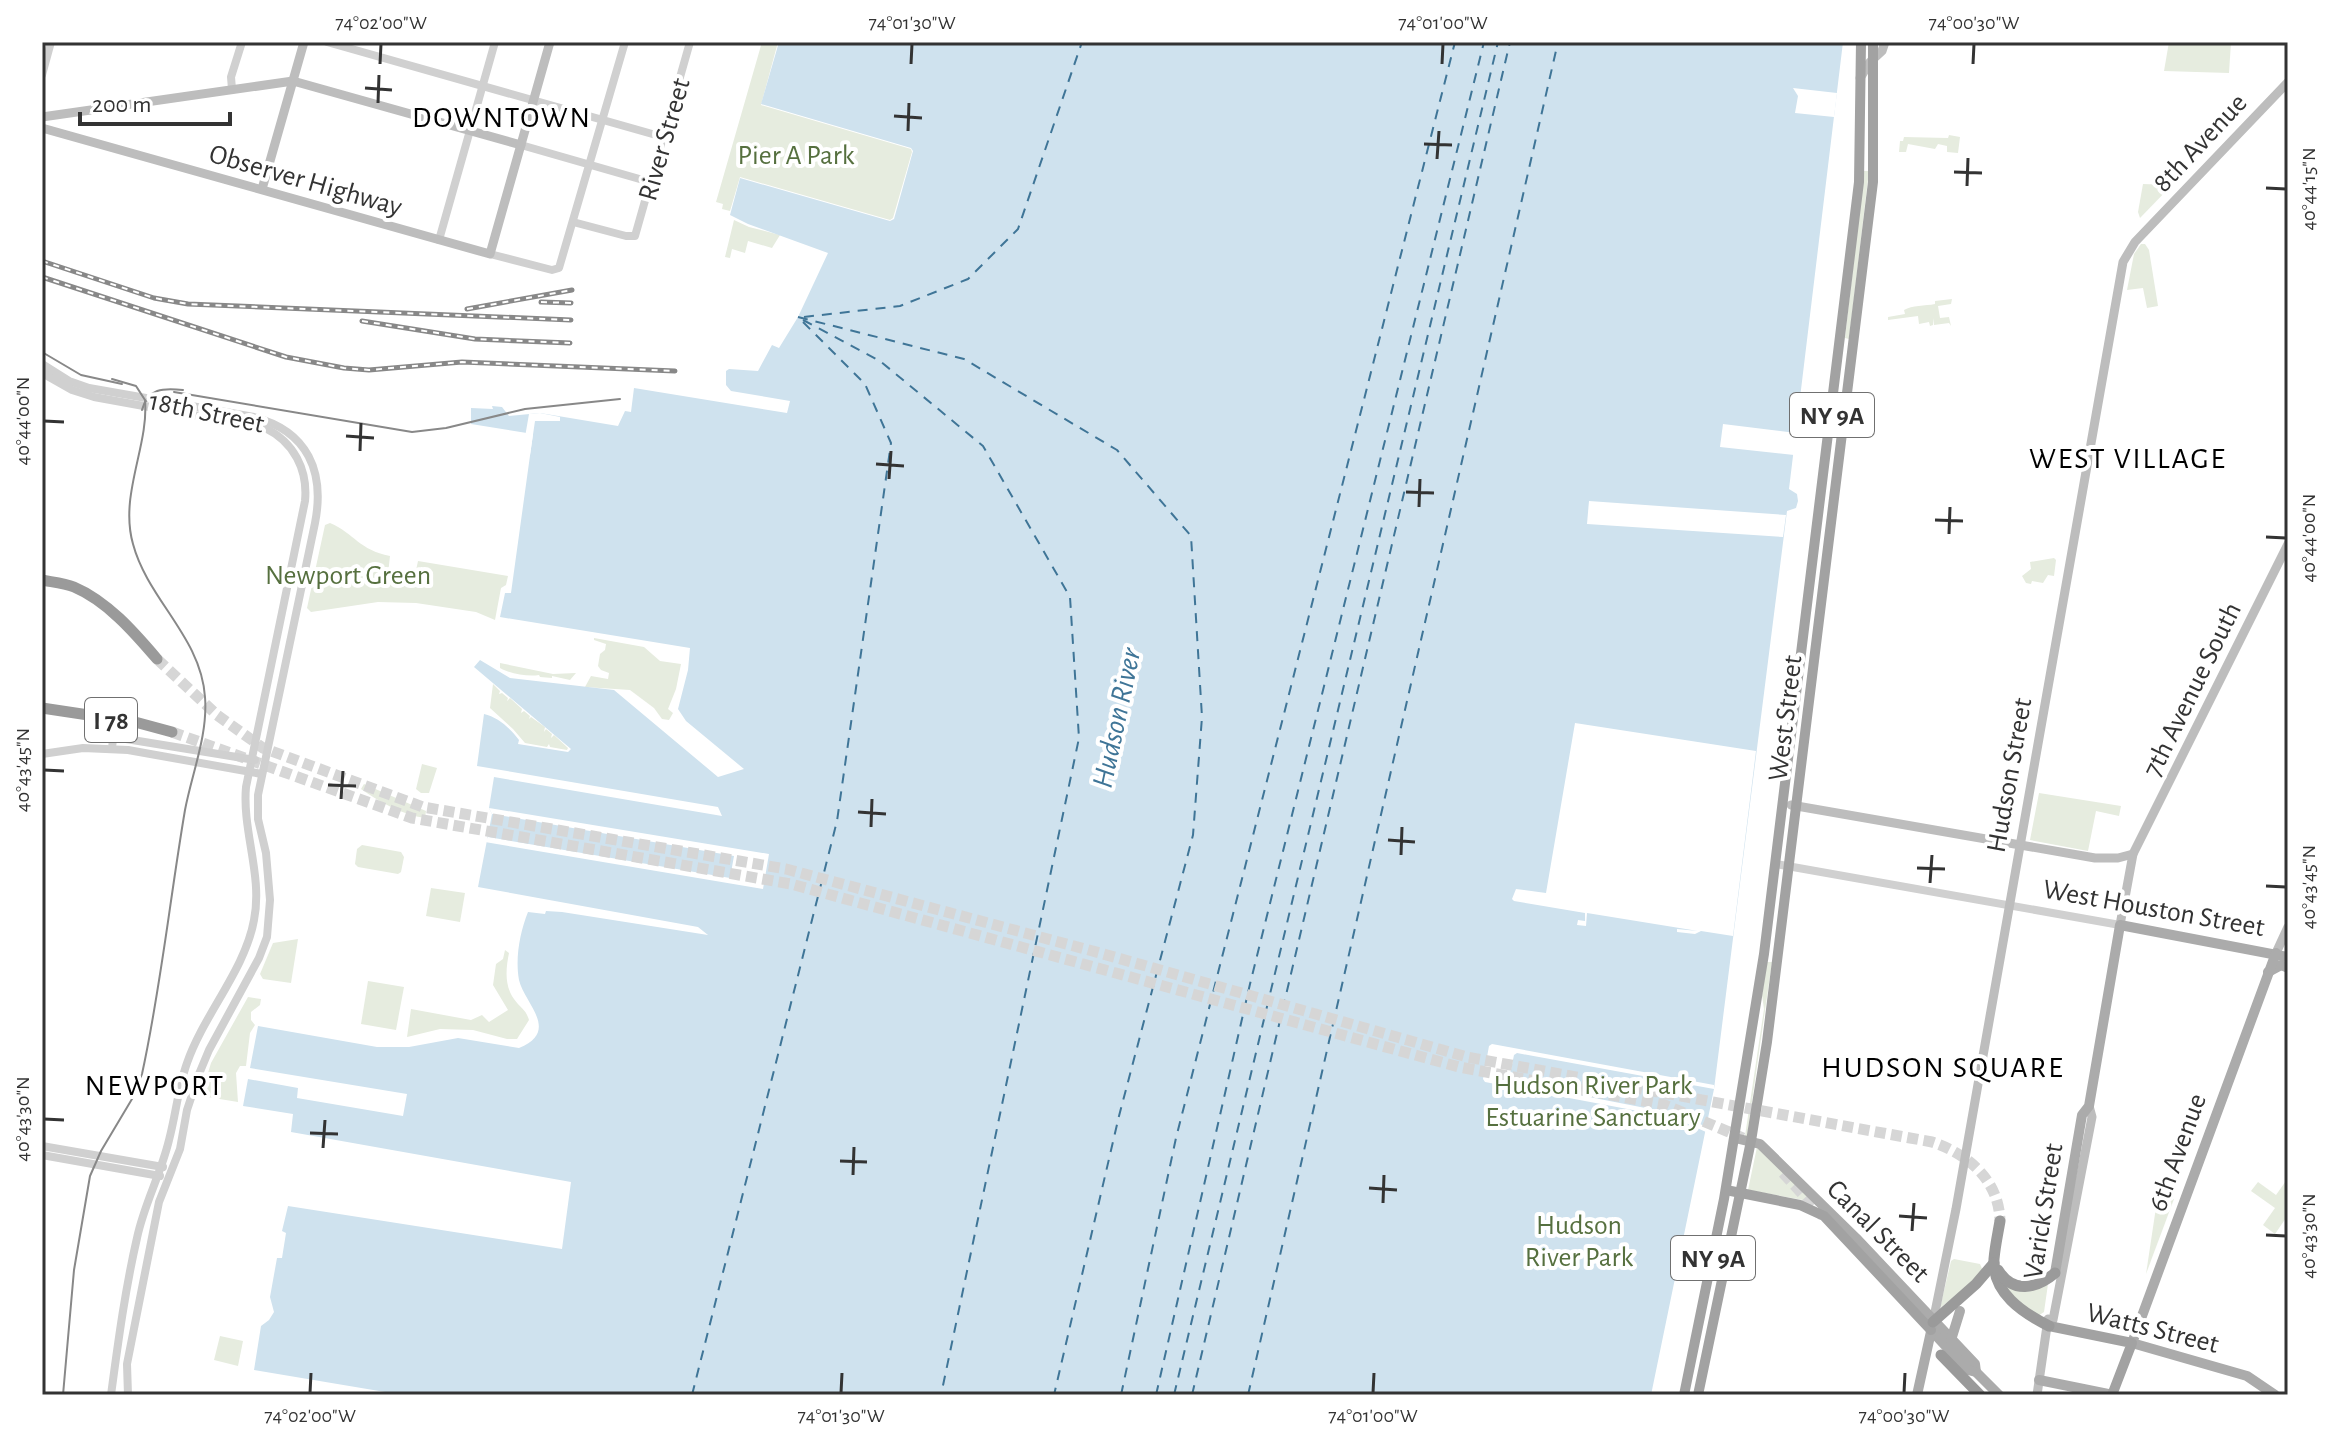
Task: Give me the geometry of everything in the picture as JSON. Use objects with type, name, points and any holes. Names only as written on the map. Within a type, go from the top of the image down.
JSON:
[{"type":"highway","name":"West Street","points":[[1684,1395],[1726,1190],[1776,864],[1859,182],[1861,42]]},
{"type":"highway","name":"West Street","points":[[1698,1395],[1741,1193],[1765,1060],[1873,182],[1873,42]]},
{"type":"highway","points":[[42,580],[77,588],[118,617],[157,659]]},
{"type":"highway","name":"I 78","points":[[42,708],[114,720]]},
{"type":"highway","name":"I 78","points":[[42,715],[140,723],[172,732]]},
{"type":"highway","name":"Canal Street","points":[[1726,1190],[1800,1205],[1824,1216],[1932,1326]]},
{"type":"highway","points":[[1960,1311],[1980,1287],[1991,1267],[2000,1221]]},
{"type":"highway","points":[[1932,1326],[1991,1267]]},
{"type":"highway","points":[[1991,1267],[2005,1280],[2021,1287],[2038,1285],[2055,1273]]},
{"type":"highway","points":[[1991,1267],[2008,1297],[2026,1314],[2049,1326]]},
{"type":"highway","name":"Watts Street","points":[[2049,1326],[2132,1343]]},
{"type":"highway","name":"6th Avenue","points":[[2112,1395],[2132,1343]]},
{"type":"highway","points":[[1946,1346],[1980,1395]]},
{"type":"main road","points":[[262,189],[304,42]]},
{"type":"main road","points":[[490,254],[550,42]]},
{"type":"main road","points":[[1859,81],[1871,60],[1882,51],[1885,42]]},
{"type":"main road","points":[[42,117],[293,81],[521,145]]},
{"type":"main road","name":"8th Avenue","points":[[2143,233],[2288,82]]},
{"type":"main road","name":"Observer Highway","points":[[43,130],[490,254]]},
{"type":"main road","name":"Hudson Street","points":[[1920,1395],[2119,285],[2127,253],[2143,233]]},
{"type":"main road","name":"7th Avenue South","points":[[2133,854],[2288,544]]},
{"type":"main road","points":[[1783,803],[2095,858],[2130,868]]},
{"type":"main road","points":[[2095,858],[2118,858],[2133,854]]},
{"type":"main road","name":"Varick Street","points":[[2049,1326],[2053,1320],[2082,1175],[2092,1117],[2089,1106],[2133,854]]},
{"type":"main road","name":"West Houston Street","points":[[2120,925],[2281,950],[2288,957]]},
{"type":"main road","name":"6th Avenue","points":[[2132,1343],[2268,972],[2281,950],[2288,927]]},
{"type":"main road","name":"West Houston Street","points":[[2268,972],[2281,965],[2288,968]]},
{"type":"main road","name":"Varick Street","points":[[2037,1395],[2082,1115],[2089,1106]]},
{"type":"main road","name":"Canal Street","points":[[1735,1138],[1760,1144],[1829,1211],[1932,1326],[1946,1346],[1975,1364],[1976,1372],[1999,1395]]},
{"type":"main road","points":[[1929,1362],[1936,1349],[1946,1346],[1960,1311]]},
{"type":"main road","name":"Hudson Street","points":[[1920,1395],[1929,1362],[1932,1326]]},
{"type":"main road","name":"Watts Street","points":[[2132,1343],[2245,1375],[2275,1395]]},
{"type":"main road","points":[[2039,1380],[2112,1395]]},
{"type":"street","points":[[42,75],[51,42]]},
{"type":"street","points":[[232,89],[231,77],[242,42]]},
{"type":"street","points":[[327,42],[663,137]]},
{"type":"street","points":[[439,240],[495,42]]},
{"type":"street","points":[[573,222],[625,42]]},
{"type":"street","name":"River Street","points":[[573,222],[635,236],[690,42]]},
{"type":"street","points":[[521,145],[650,182]]},
{"type":"street","name":"Observer Highway","points":[[490,254],[524,264],[558,269],[573,222]]},
{"type":"street","name":"18th Street","points":[[42,364],[63,378],[89,388],[256,425],[278,436],[292,450],[302,469],[306,489],[245,803],[257,890],[254,921],[245,950],[198,1035],[187,1062],[170,1138],[136,1239],[112,1390]]},
{"type":"street","name":"18th Street","points":[[42,373],[83,394],[254,417],[286,430],[312,462],[319,486],[317,512],[262,774],[258,812],[270,895],[267,937],[199,1074],[171,1173],[159,1202],[127,1364],[128,1392]]},
{"type":"street","points":[[304,510],[317,512]]},
{"type":"street","points":[[112,749],[113,738],[264,762]]},
{"type":"street","points":[[42,754],[83,748],[112,749],[262,774]]},
{"type":"street","name":"West Houston Street","points":[[1776,864],[2120,925]]},
{"type":"street","points":[[42,1146],[171,1173]]},
{"type":"street","points":[[42,1155],[159,1170]]},
{"type":"green space","name":"Pier A Park","points":[[762,42],[778,42],[761,105],[911,149],[893,218],[890,220],[740,177],[730,211],[722,209],[723,204],[716,202]]},
{"type":"green space","points":[[2169,42],[2231,42],[2229,73],[2164,71]]},
{"type":"green space","points":[[1949,135],[1960,137],[1958,153],[1947,152],[1947,146],[1938,144],[1935,149],[1908,144],[1906,152],[1899,152],[1900,141],[1904,137],[1948,138]]},
{"type":"green space","points":[[1864,171],[1869,171],[1849,339],[1845,338]]},
{"type":"green space","points":[[2143,184],[2170,187],[2140,218],[2138,212]]},
{"type":"green space","points":[[734,220],[780,235],[772,248],[748,241],[745,253],[732,249],[730,258],[725,257]]},
{"type":"green space","points":[[2141,244],[2149,250],[2158,306],[2147,308],[2143,288],[2127,290],[2134,254]]},
{"type":"green space","points":[[1952,299],[1951,304],[1938,306],[1940,318],[1949,317],[1951,326],[1949,323],[1934,325],[1933,318],[1933,325],[1930,326],[1929,322],[1919,324],[1918,316],[1888,320],[1888,317],[1905,314],[1907,308]]},
{"type":"green space","name":"Newport Green","points":[[330,523],[371,550],[390,556],[388,574],[414,580],[418,561],[508,576],[506,585],[501,588],[495,620],[476,612],[416,603],[378,602],[311,612],[307,608],[325,525]]},
{"type":"green space","points":[[2054,558],[2054,576],[2048,575],[2043,583],[2026,583],[2022,576],[2031,569],[2030,562]]},
{"type":"green space","points":[[594,638],[644,647],[660,661],[681,664],[668,709],[673,713],[669,720],[662,719],[654,708],[630,690],[585,687],[591,676],[608,679],[609,673],[598,666],[606,644]]},
{"type":"green space","points":[[500,663],[553,674],[576,673],[570,680],[540,677],[504,670],[500,668]]},
{"type":"green space","points":[[493,684],[500,691],[499,694],[508,698],[507,701],[510,698],[522,709],[521,713],[524,711],[530,716],[529,719],[531,717],[545,727],[544,732],[546,729],[552,734],[551,738],[554,735],[567,750],[550,747],[549,744],[547,747],[525,743],[490,708]]},
{"type":"green space","points":[[422,764],[437,768],[429,793],[416,789]]},
{"type":"green space","points":[[364,784],[426,811],[425,818],[383,803],[361,789]]},
{"type":"green space","points":[[2039,793],[2121,806],[2119,816],[2096,811],[2088,851],[2030,840]]},
{"type":"green space","points":[[362,845],[401,852],[404,857],[401,872],[358,867],[355,864],[357,849]]},
{"type":"green space","points":[[431,888],[465,893],[460,922],[426,916]]},
{"type":"green space","points":[[298,939],[291,983],[263,979],[260,974],[273,943]]},
{"type":"green space","points":[[505,950],[509,953],[509,988],[529,1020],[517,1039],[473,1030],[440,1029],[407,1037],[411,1009],[471,1020],[482,1015],[489,1022],[508,1010],[493,985],[496,964],[503,959]]},
{"type":"green space","points":[[1767,962],[1772,962],[1745,1136],[1764,1009],[1762,995]]},
{"type":"green space","points":[[368,981],[404,987],[396,1030],[361,1024]]},
{"type":"green space","points":[[248,997],[261,999],[260,1005],[251,1012],[255,1025],[250,1033],[246,1066],[240,1066],[236,1073],[238,1102],[201,1096],[211,1063]]},
{"type":"green space","points":[[1757,1147],[1814,1202],[1748,1190]]},
{"type":"green space","points":[[2288,1178],[2288,1215],[2275,1234],[2263,1225],[2275,1208],[2251,1191],[2258,1182],[2276,1195]]},
{"type":"green space","points":[[2160,1192],[2174,1199],[2146,1274],[2158,1194]]},
{"type":"green space","points":[[1951,1261],[1980,1264],[1984,1273],[1940,1308]]},
{"type":"green space","points":[[1999,1276],[2006,1282],[2048,1284],[2044,1312],[2038,1316],[2017,1303]]},
{"type":"green space","points":[[220,1336],[243,1341],[238,1366],[214,1360]]},
{"type":"water","name":"Hudson River","points":[[779,42],[1843,42],[1789,489],[1797,494],[1798,501],[1796,508],[1787,511],[1714,1089],[1651,1395],[403,1395],[254,1370],[261,1326],[274,1312],[270,1297],[277,1258],[282,1258],[286,1233],[282,1231],[288,1206],[562,1249],[571,1182],[291,1132],[293,1114],[243,1106],[248,1079],[298,1088],[297,1098],[403,1116],[407,1094],[250,1068],[258,1026],[377,1047],[409,1047],[458,1038],[519,1048],[531,1041],[539,1025],[522,989],[518,972],[519,945],[528,912],[562,912],[708,935],[698,927],[478,887],[492,814],[489,808],[494,777],[722,816],[718,807],[477,766],[484,714],[508,728],[519,740],[518,744],[568,752],[571,749],[474,667],[480,660],[510,678],[614,690],[718,777],[744,769],[686,721],[678,709],[690,648],[500,617],[505,593],[511,593],[533,434],[471,424],[471,408],[502,407],[509,416],[540,413],[618,426],[625,411],[631,412],[634,388],[787,413],[790,401],[731,391],[726,385],[726,371],[758,371],[772,345],[779,348],[798,317],[828,253],[730,215],[740,178],[890,221],[894,219],[913,151],[761,104]]},
{"type":"pier","points":[[1793,88],[1837,93],[1834,117],[1795,113],[1798,96]]},
{"type":"pier","points":[[529,414],[560,417],[560,421],[535,421],[530,455],[526,454]]},
{"type":"pier","points":[[1723,424],[1796,433],[1794,455],[1720,447]]},
{"type":"pier","points":[[1589,501],[1786,515],[1783,537],[1587,524]]},
{"type":"pier","points":[[1575,723],[1756,751],[1733,936],[1701,931],[1695,934],[1677,932],[1677,929],[1698,931],[1587,913],[1586,926],[1577,925],[1578,920],[1585,921],[1585,913],[1512,899],[1516,889],[1546,893]]},
{"type":"pier","points":[[489,808],[769,854],[763,889],[485,842],[488,837],[730,878],[734,856],[492,814]]},
{"type":"pier","points":[[1492,1044],[1714,1085],[1714,1089],[1517,1053],[1509,1079],[1676,1114],[1707,1127],[1706,1132],[1675,1118],[1485,1082],[1489,1046]]},
{"type":"ferry route","points":[[804,317],[900,306],[968,279],[1018,229],[1082,42]]},
{"type":"ferry route","points":[[1121,1395],[1176,1138],[1455,42]]},
{"type":"ferry route","points":[[1156,1395],[1250,984],[1484,42]]},
{"type":"ferry route","points":[[1174,1395],[1498,42]]},
{"type":"ferry route","points":[[1192,1395],[1510,42]]},
{"type":"ferry route","points":[[1248,1395],[1558,42]]},
{"type":"ferry route","points":[[798,317],[964,359],[1117,450],[1191,536],[1202,717],[1193,835],[1119,1116],[1054,1395]]},
{"type":"ferry route","points":[[692,1395],[837,821],[891,443],[865,384],[799,318]]},
{"type":"ferry route","points":[[803,320],[880,361],[983,446],[1070,597],[1079,738],[941,1395]]},
{"type":"tunnel","points":[[157,659],[217,715],[263,748],[423,807],[786,869],[1100,953],[1467,1057],[1932,1142],[1969,1161],[1988,1181],[2000,1221]]},
{"type":"tunnel","points":[[172,732],[412,818],[791,884],[1459,1067],[1665,1105],[1743,1138]]},
{"type":"tunnel","points":[[1783,1173],[1823,1216]]},
{"type":"tram line","points":[[42,352],[81,375],[122,384]]},
{"type":"tram line","points":[[63,1395],[74,1270],[90,1176],[132,1099],[142,1074],[185,810],[202,740],[205,711],[201,675],[194,656],[150,583],[133,544],[130,507],[143,435],[145,400],[136,386],[112,379]]},
{"type":"tram line","points":[[142,410],[152,393],[183,390]]},
{"type":"tram line","points":[[174,392],[412,432],[446,428],[525,409],[620,399]]},
{"type":"railway","points":[[42,261],[154,298],[188,304],[571,320]]},
{"type":"railway","points":[[42,277],[286,357],[344,368],[369,370],[462,362],[675,371]]},
{"type":"railway","points":[[467,309],[572,290]]},
{"type":"railway","points":[[541,302],[571,303]]},
{"type":"railway","points":[[362,321],[475,339],[570,343]]},
{"type":"district","name":"DOWNTOWN","points":[[502,117]]},
{"type":"district","name":"WEST VILLAGE","points":[[2128,458]]},
{"type":"district","name":"HUDSON SQUARE","points":[[1943,1067]]},
{"type":"district","name":"NEWPORT","points":[[155,1085]]},
{"type":"park label","name":"Hudson River Park Estuarine Sanctuary","points":[[1593,1100]]},
{"type":"park label","name":"Hudson River Park","points":[[1579,1240]]}]
